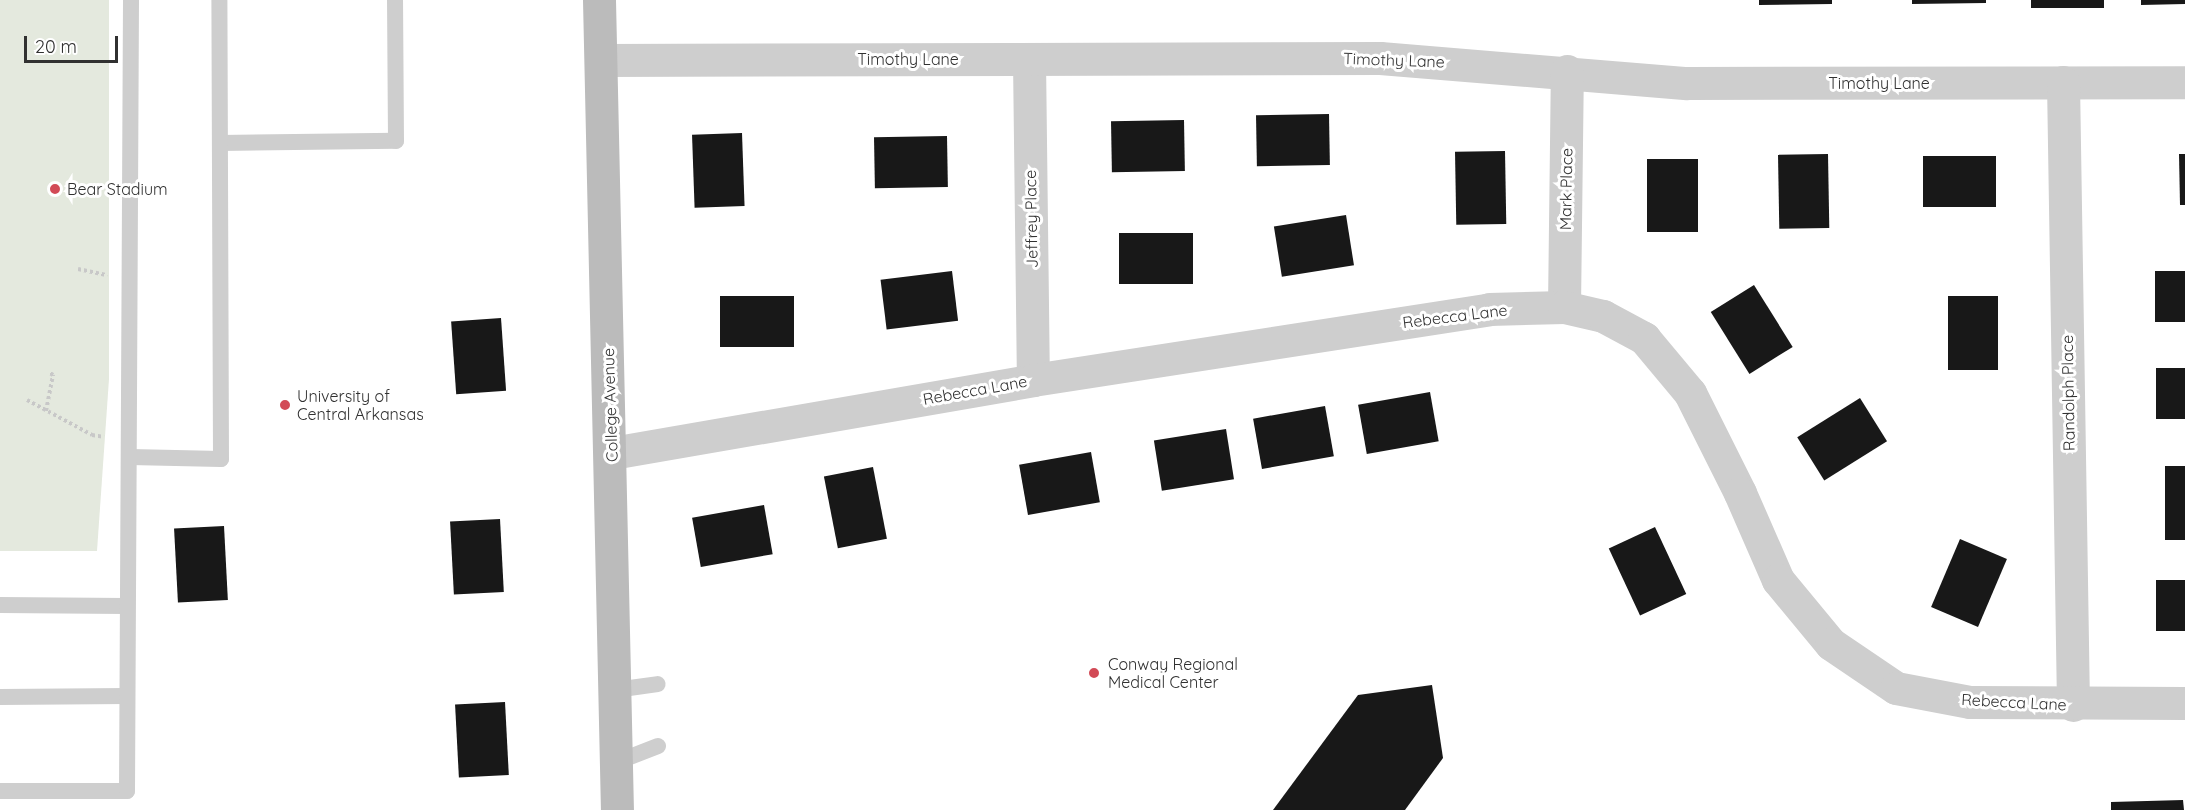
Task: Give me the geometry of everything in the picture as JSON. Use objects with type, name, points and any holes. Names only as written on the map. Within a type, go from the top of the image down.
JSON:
[{"type":"street","name":"College Avenue","points":[[599,0],[612,453],[617,810]]},
{"type":"street","name":"Jeffrey Place","points":[[1029,58],[1033,380]]},
{"type":"street","name":"Timothy Lane","points":[[601,60],[1380,58],[1567,71],[1687,83],[2185,82]]},
{"type":"street","name":"Mark Place","points":[[1564,307],[1567,71]]},
{"type":"street","name":"Randolph Place","points":[[2063,82],[2073,705]]},
{"type":"street","name":"Rebecca Lane","points":[[612,453],[1033,380],[1489,309],[1564,307],[1603,316],[1644,338],[1690,393],[1740,493],[1778,580],[1831,644],[1896,688],[1970,702],[2073,705],[2185,704]]},
{"type":"lane","points":[[0,791],[127,791],[126,606],[130,458],[131,0]]},
{"type":"lane","points":[[130,458],[221,459],[219,0]]},
{"type":"lane","points":[[220,143],[396,141],[395,0]]},
{"type":"lane","points":[[0,605],[126,606]]},
{"type":"lane","points":[[615,690],[658,684]]},
{"type":"lane","points":[[0,696],[127,696]]},
{"type":"lane","points":[[617,762],[658,746]]},
{"type":"path","points":[[78,269],[104,275]]},
{"type":"path","points":[[46,411],[53,375],[50,374]]},
{"type":"path","points":[[27,400],[92,435],[108,438]]},
{"type":"shaded area","name":"Bear Stadium","points":[[0,0],[109,0],[109,379],[97,551],[0,551]]},
{"type":"building","points":[[1759,0],[1832,0],[1832,4],[1759,5]]},
{"type":"building","points":[[1912,0],[1986,0],[1986,3],[1912,4]]},
{"type":"building","points":[[2031,0],[2104,0],[2104,8],[2031,8]]},
{"type":"building","points":[[2141,0],[2185,0],[2185,4],[2141,5]]},
{"type":"building","points":[[1329,114],[1330,165],[1257,166],[1256,115]]},
{"type":"building","points":[[1184,120],[1185,171],[1112,172],[1111,121]]},
{"type":"building","points":[[742,133],[745,206],[695,208],[692,135]]},
{"type":"building","points":[[947,136],[948,187],[875,188],[874,137]]},
{"type":"building","points":[[1505,151],[1506,224],[1456,225],[1455,152]]},
{"type":"building","points":[[1828,154],[1829,228],[1779,229],[1778,155]]},
{"type":"building","points":[[2179,154],[2185,154],[2185,205],[2180,205]]},
{"type":"building","points":[[1923,156],[1996,156],[1996,207],[1923,207]]},
{"type":"building","points":[[1647,159],[1698,159],[1698,232],[1647,232]]},
{"type":"building","points":[[1346,215],[1354,265],[1282,277],[1274,226]]},
{"type":"building","points":[[1119,233],[1193,233],[1193,284],[1119,284]]},
{"type":"building","points":[[952,271],[958,321],[887,329],[881,280]]},
{"type":"building","points":[[2155,271],[2185,271],[2185,322],[2155,322]]},
{"type":"building","points":[[1754,285],[1793,347],[1749,374],[1711,312]]},
{"type":"building","points":[[720,296],[794,296],[794,347],[720,347]]},
{"type":"building","points":[[1948,296],[1998,296],[1998,370],[1948,370]]},
{"type":"building","points":[[501,318],[506,391],[456,394],[451,321]]},
{"type":"building","points":[[2156,368],[2185,368],[2185,419],[2156,419]]},
{"type":"building","points":[[1430,392],[1439,441],[1367,454],[1358,405]]},
{"type":"building","points":[[1860,398],[1887,441],[1824,480],[1797,437]]},
{"type":"building","points":[[1325,406],[1334,456],[1262,469],[1253,419]]},
{"type":"building","points":[[1226,429],[1234,479],[1162,491],[1154,440]]},
{"type":"building","points":[[1091,452],[1100,502],[1028,515],[1019,465]]},
{"type":"building","points":[[2165,466],[2185,466],[2185,540],[2165,540]]},
{"type":"building","points":[[873,467],[887,539],[838,548],[824,477]]},
{"type":"building","points":[[764,505],[773,554],[701,567],[692,518]]},
{"type":"building","points":[[500,519],[504,592],[454,595],[450,522]]},
{"type":"building","points":[[224,526],[228,600],[178,603],[174,529]]},
{"type":"building","points":[[1655,527],[1686,594],[1640,616],[1609,549]]},
{"type":"building","points":[[1960,539],[2007,559],[1978,627],[1931,607]]},
{"type":"building","points":[[2156,580],[2185,580],[2185,631],[2156,631]]},
{"type":"building","points":[[1432,685],[1443,758],[1405,810],[1273,810],[1358,695]]},
{"type":"building","points":[[505,702],[509,775],[459,778],[455,705]]},
{"type":"building","points":[[2183,800],[2184,810],[2111,810],[2111,802]]},
{"type":"place","name":"Bear Stadium","points":[[55,189]]},
{"type":"place","name":"University of Central Arkansas","points":[[285,405]]},
{"type":"place","name":"Conway Regional Medical Center","points":[[1094,673]]}]
